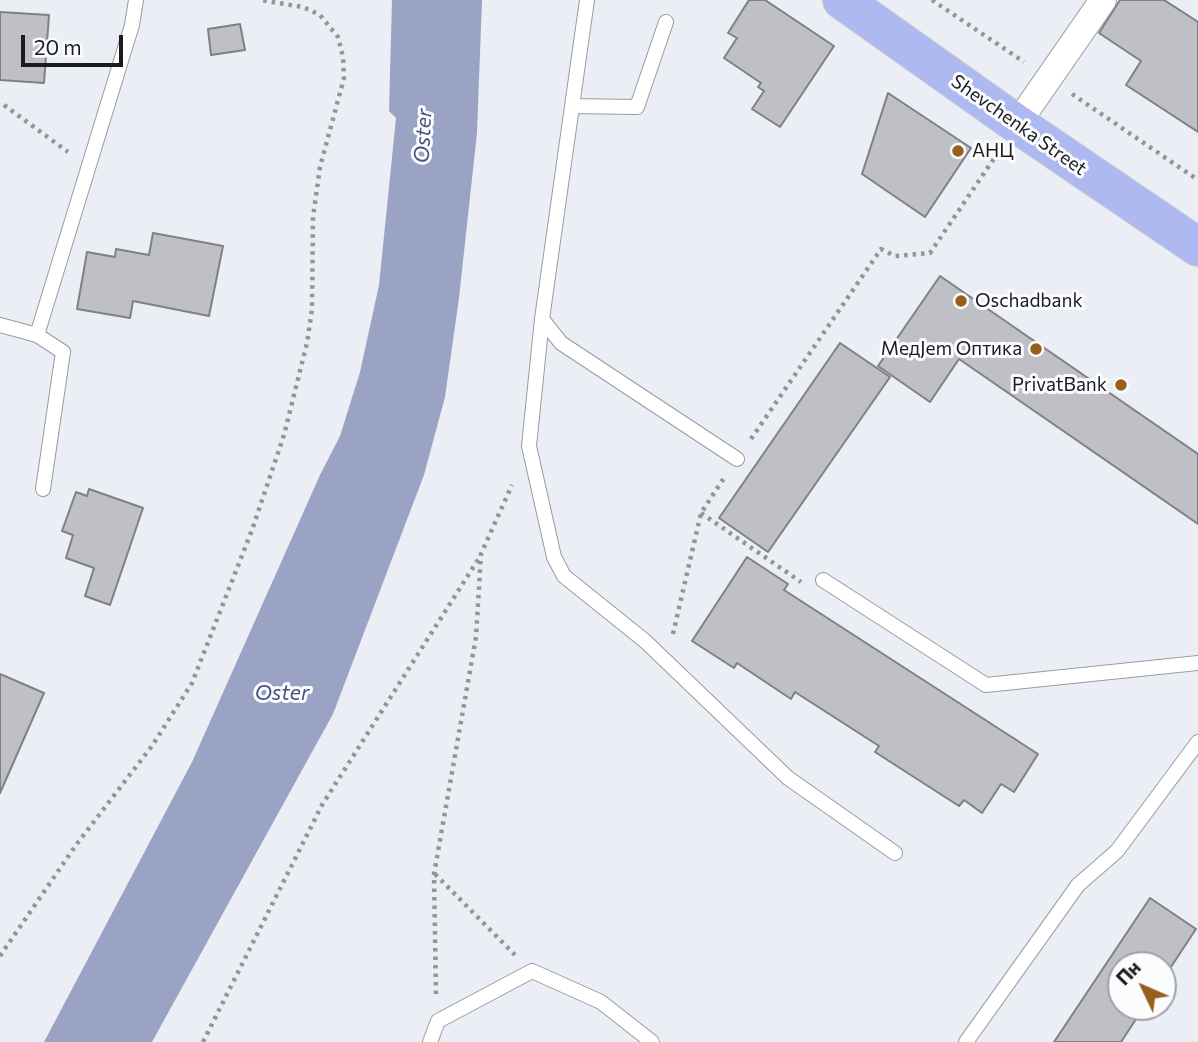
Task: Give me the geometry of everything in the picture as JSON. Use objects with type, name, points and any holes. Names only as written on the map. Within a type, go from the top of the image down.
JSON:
[{"type":"main road","name":"Shevchenka Street","points":[[842,0],[1017,124],[1198,247]]},
{"type":"street","points":[[1017,124],[1103,0]]},
{"type":"lane","points":[[37,335],[132,25],[136,0]]},
{"type":"lane","points":[[587,0],[542,319],[529,446],[554,557],[564,576],[667,662],[788,778],[895,853]]},
{"type":"lane","points":[[572,106],[637,107],[666,22]]},
{"type":"lane","points":[[542,319],[561,343],[737,459]]},
{"type":"lane","points":[[0,325],[37,335],[63,352],[43,489]]},
{"type":"lane","points":[[823,580],[986,685],[1197,660]]},
{"type":"lane","points":[[966,1042],[1079,885],[1117,851],[1198,742]]},
{"type":"lane","points":[[429,1042],[438,1021],[532,971],[601,1002],[652,1042]]},
{"type":"path","points":[[0,956],[187,692],[252,530],[284,435],[307,342],[312,309],[313,217],[320,167],[344,78],[343,57],[338,37],[320,15],[303,7],[260,0]]},
{"type":"path","points":[[4,105],[87,166]]},
{"type":"path","points":[[667,662],[701,513],[881,249],[895,256],[930,253],[1017,124]]},
{"type":"path","points":[[203,1042],[322,805],[481,554],[529,446]]},
{"type":"path","points":[[701,513],[801,582],[823,580]]},
{"type":"path","points":[[438,1021],[434,874],[476,637],[481,554]]},
{"type":"path","points":[[434,874],[532,971]]},
{"type":"water","name":"Oster","points":[[392,0],[482,0],[477,133],[459,298],[445,397],[424,475],[333,714],[152,1042],[44,1042],[192,762],[340,436],[360,372],[379,285],[396,118],[389,111]]},
{"type":"building","points":[[749,0],[765,0],[834,46],[780,127],[752,109],[764,91],[758,87],[761,83],[724,58],[737,38],[728,33]]},
{"type":"building","points":[[1120,0],[1164,0],[1198,22],[1198,132],[1126,85],[1141,61],[1099,33]]},
{"type":"building","points":[[0,12],[49,15],[44,83],[0,80]]},
{"type":"building","points":[[240,24],[245,50],[211,55],[208,29]]},
{"type":"building","points":[[888,93],[971,148],[925,217],[862,174]]},
{"type":"building","points":[[153,233],[223,246],[209,316],[133,301],[130,318],[77,309],[87,252],[115,257],[116,249],[149,255]]},
{"type":"building","points":[[940,276],[1198,454],[1198,524],[959,359],[930,402],[878,366]]},
{"type":"building","points":[[840,343],[890,377],[768,552],[719,518]]},
{"type":"building","points":[[89,489],[143,508],[110,605],[85,596],[94,568],[66,558],[73,535],[62,531],[76,492],[87,496]]},
{"type":"building","points":[[747,557],[788,584],[784,590],[1038,754],[1014,792],[1001,784],[982,813],[964,800],[959,806],[875,752],[879,746],[795,692],[791,699],[737,663],[734,668],[692,641]]},
{"type":"building","points":[[0,674],[44,693],[0,793]]},
{"type":"building","points":[[1150,898],[1196,929],[1177,958],[1177,951],[1115,951]]},
{"type":"building","points":[[1107,962],[1107,1021],[1135,1021],[1121,1042],[1054,1042]]},
{"type":"place","name":"АНЦ","points":[[958,151]]},
{"type":"place","name":"Oschadbank","points":[[961,301]]},
{"type":"place","name":"МедJem Оптика","points":[[1036,349]]},
{"type":"place","name":"PrivatBank","points":[[1121,385]]}]
